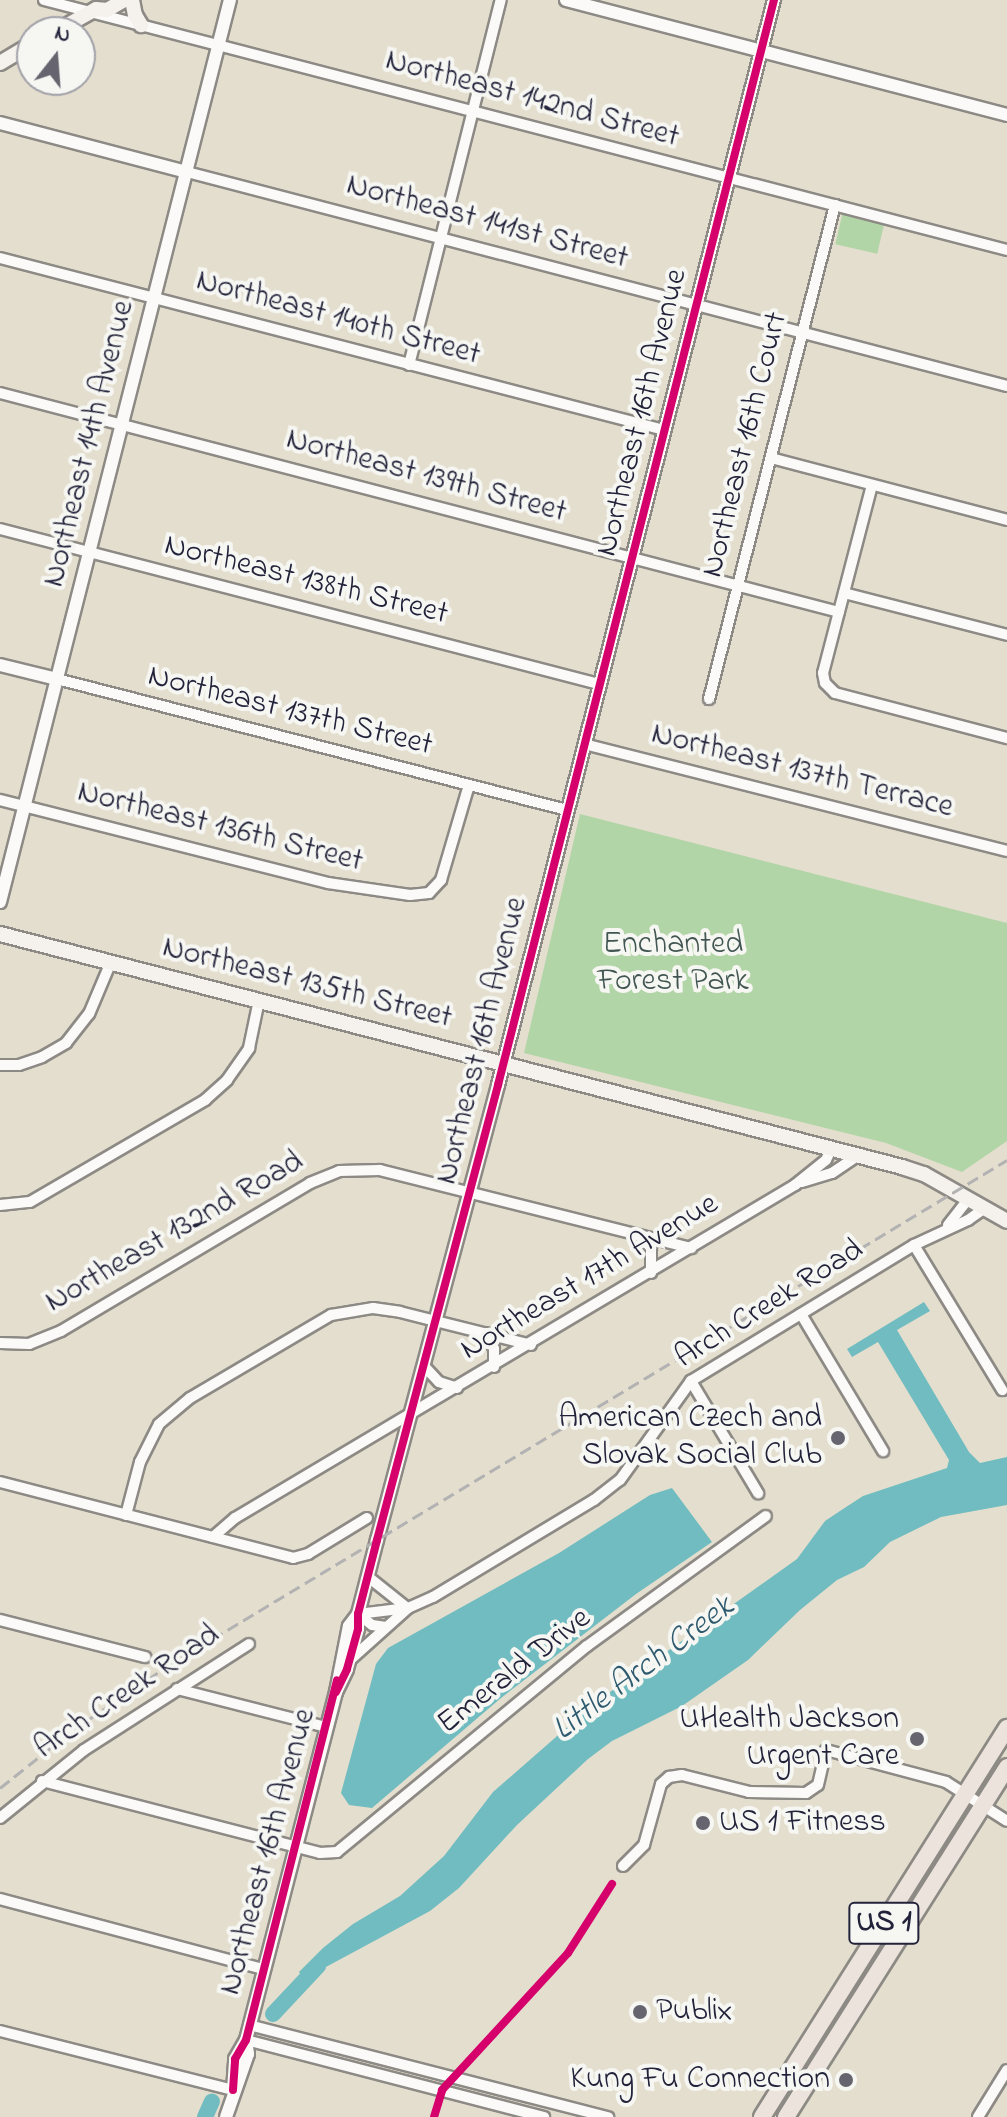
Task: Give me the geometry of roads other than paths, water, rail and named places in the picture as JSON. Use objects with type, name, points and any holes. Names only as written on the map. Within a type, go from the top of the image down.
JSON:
[{"type":"main road","points":[[96,7],[107,10],[124,0]]},
{"type":"main road","points":[[132,0],[141,25]]},
{"type":"main road","name":"Northeast 135th Street","points":[[0,934],[832,1147],[958,1183],[1007,1218]]},
{"type":"main road","name":"Northeast 135th Street","points":[[924,1174],[1007,1218]]},
{"type":"main road","name":"US 1","points":[[762,2117],[1007,1728]]},
{"type":"main road","name":"US 1","points":[[786,2117],[1007,1767]]},
{"type":"street","name":"Northeast 142nd Street","points":[[44,0],[96,7],[141,25],[219,47],[474,110],[1007,250]]},
{"type":"street","name":"Northeast 14th Avenue","points":[[0,902],[230,0]]},
{"type":"street","points":[[409,365],[501,0]]},
{"type":"street","points":[[566,0],[1007,115]]},
{"type":"street","name":"Northeast 16th Avenue","points":[[336,1692],[358,1629],[358,1614],[367,1576],[437,1320],[774,0]]},
{"type":"street","name":"Northeast 141st Street","points":[[0,123],[1007,386]]},
{"type":"street","name":"Northeast 16th Court","points":[[709,699],[835,205]]},
{"type":"street","name":"Northeast 140th Street","points":[[0,258],[664,430]]},
{"type":"street","name":"Northeast 139th Street","points":[[0,393],[839,612]]},
{"type":"street","points":[[771,458],[1007,520]]},
{"type":"street","points":[[872,485],[823,673],[825,683],[835,693],[1007,738]]},
{"type":"street","name":"Northeast 138th Street","points":[[0,529],[599,684]]},
{"type":"street","points":[[844,593],[1007,635]]},
{"type":"street","name":"Northeast 137th Street","points":[[0,665],[567,810]]},
{"type":"street","name":"Northeast 137th Terrace","points":[[584,744],[1007,851]]},
{"type":"street","name":"Northeast 136th Street","points":[[0,800],[328,883],[376,892],[429,893],[441,880],[469,785]]},
{"type":"street","points":[[0,1065],[19,1065],[42,1057],[66,1043],[89,1014],[111,962]]},
{"type":"street","points":[[0,1205],[30,1202],[205,1100],[227,1080],[249,1048],[259,1000]]},
{"type":"street","name":"Northeast 17th Avenue","points":[[213,1537],[235,1518],[531,1345],[796,1184],[826,1160],[832,1147]]},
{"type":"street","name":"Northeast 17th Avenue","points":[[796,1184],[832,1173],[859,1155]]},
{"type":"street","name":"Northeast 132nd Road","points":[[0,1343],[29,1344],[61,1331],[310,1183],[339,1171],[380,1170],[691,1248]]},
{"type":"street","name":"Arch Creek Road","points":[[946,1227],[968,1199]]},
{"type":"street","name":"Arch Creek Road","points":[[358,1614],[408,1608],[433,1597],[611,1488],[628,1470],[691,1381],[914,1245],[946,1227],[968,1220],[985,1208]]},
{"type":"street","points":[[638,1233],[651,1248],[651,1273]]},
{"type":"street","points":[[914,1245],[1002,1390]]},
{"type":"street","points":[[126,1515],[149,1438],[159,1424],[190,1398],[331,1315],[373,1308],[437,1320],[531,1345]]},
{"type":"street","points":[[801,1314],[883,1451]]},
{"type":"street","points":[[486,1333],[494,1349],[494,1367]]},
{"type":"street","points":[[424,1366],[439,1382],[457,1388]]},
{"type":"street","points":[[691,1381],[758,1493]]},
{"type":"street","points":[[0,1482],[293,1558],[308,1554],[367,1518]]},
{"type":"street","name":"Emerald Drive","points":[[42,1781],[329,1854],[346,1846],[463,1745],[587,1646],[766,1516]]},
{"type":"street","points":[[367,1576],[408,1608]]},
{"type":"street","name":"Arch Creek Road","points":[[349,1660],[408,1608]]},
{"type":"street","points":[[358,1614],[372,1625],[386,1627]]},
{"type":"street","name":"Northeast 16th Avenue","points":[[226,2117],[248,2054],[246,2040],[249,2025],[336,1692],[349,1626],[358,1614]]},
{"type":"street","points":[[0,1620],[145,1657]]},
{"type":"street","name":"Arch Creek Road","points":[[0,1818],[42,1781],[249,1644]]},
{"type":"street","points":[[177,1689],[326,1727]]},
{"type":"street","points":[[623,1866],[644,1845],[661,1784],[669,1777],[682,1775],[749,1792],[806,1793],[818,1785],[826,1750],[946,1782],[1007,1821]]},
{"type":"street","points":[[0,1899],[263,1969]]},
{"type":"street","points":[[249,2025],[608,2117]]},
{"type":"street","points":[[0,2031],[233,2090]]},
{"type":"street","points":[[246,2040],[349,2066],[441,2094],[544,2117]]},
{"type":"street","points":[[349,2066],[353,2052]]},
{"type":"street","points":[[978,2117],[1007,2070]]},
{"type":"street","points":[[441,2094],[453,2079]]},
{"type":"water","points":[[924,1302],[930,1311],[897,1330],[969,1452],[980,1463],[1007,1457],[1007,1505],[941,1517],[890,1542],[864,1567],[837,1580],[800,1610],[748,1660],[682,1706],[612,1741],[588,1759],[517,1825],[459,1888],[430,1911],[324,1968],[305,1982],[299,1972],[323,1948],[353,1924],[400,1896],[444,1856],[493,1792],[596,1702],[797,1559],[825,1521],[840,1511],[863,1496],[947,1468],[949,1460],[878,1342],[852,1357],[847,1349]]},
{"type":"water","points":[[672,1488],[712,1542],[636,1594],[501,1698],[372,1808],[349,1805],[341,1793],[376,1664],[388,1648],[559,1553],[650,1495]]},
{"type":"waterway","name":"Little Arch Creek","points":[[273,2014],[318,1966]]},
{"type":"waterway","points":[[205,2117],[212,2101]]},
{"type":"railway","points":[[0,1788],[73,1730],[166,1667],[1007,1160]]},
{"type":"place","name":"American Czech and Slovak Social Club","points":[[838,1438]]},
{"type":"place","name":"UHealth Jackson Urgent Care","points":[[917,1739]]},
{"type":"place","name":"US 1 Fitness","points":[[703,1823]]},
{"type":"place","name":"Publix","points":[[640,2012]]},
{"type":"place","name":"Kung Fu Connection","points":[[846,2080]]},
{"type":"park label","name":"Enchanted Forest Park","points":[[673,964]]}]
